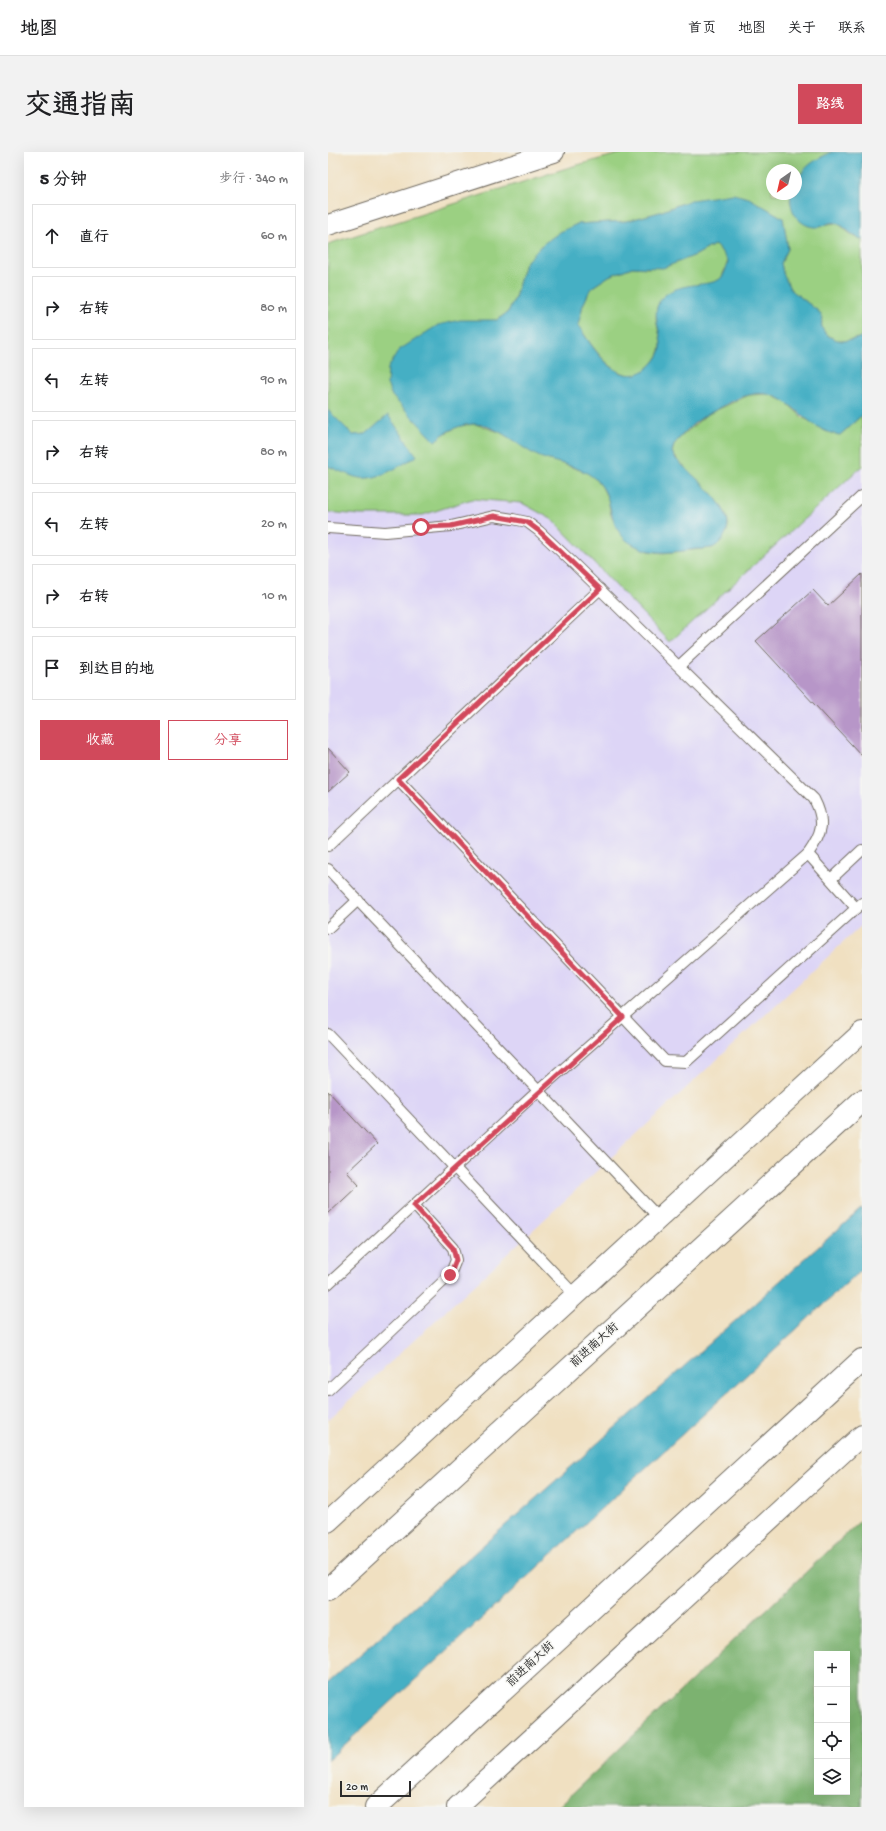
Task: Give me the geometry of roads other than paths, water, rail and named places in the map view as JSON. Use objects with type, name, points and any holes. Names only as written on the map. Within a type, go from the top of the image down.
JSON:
[{"type":"main road","name":"前进南大街","points":[[328,1590],[862,1101]]},
{"type":"main road","name":"前进南大街","points":[[376,1807],[862,1360]]},
{"type":"street","points":[[328,225],[554,152]]},
{"type":"street","points":[[328,1522],[862,1032]]},
{"type":"street","points":[[457,1807],[862,1435]]},
{"type":"lane","points":[[678,666],[862,496]]},
{"type":"lane","points":[[328,528],[385,532],[451,526],[494,516],[527,522],[539,531],[600,589],[814,799],[820,811],[822,828],[816,842],[808,854],[538,1092],[328,1284]]},
{"type":"lane","points":[[328,846],[600,589]]},
{"type":"lane","points":[[398,779],[665,1061],[686,1062],[859,905],[831,879],[808,854]]},
{"type":"lane","points":[[831,879],[862,850]]},
{"type":"lane","points":[[328,869],[659,1218]]},
{"type":"lane","points":[[328,928],[358,900]]},
{"type":"lane","points":[[328,1034],[575,1295]]},
{"type":"lane","points":[[328,1390],[450,1275],[456,1260],[453,1248],[414,1205]]},
{"type":"water","points":[[832,152],[862,152],[862,239],[855,236],[840,224],[836,223],[829,223],[819,227],[806,225],[801,222],[794,212],[791,206],[791,200],[802,200],[802,173],[806,167]]},
{"type":"water","points":[[733,194],[749,198],[783,218],[788,249],[781,263],[783,273],[790,289],[818,311],[823,318],[822,327],[826,334],[830,337],[843,341],[862,337],[862,415],[840,435],[827,432],[816,426],[785,402],[775,396],[763,393],[739,398],[707,414],[693,424],[675,443],[672,452],[675,458],[705,486],[724,510],[728,523],[727,531],[720,542],[714,547],[707,549],[657,552],[649,551],[634,545],[619,533],[612,516],[605,491],[594,478],[587,473],[540,457],[500,432],[482,425],[473,424],[457,427],[443,434],[435,441],[392,396],[387,384],[388,368],[399,350],[438,325],[460,320],[497,320],[508,312],[515,298],[525,263],[543,244],[560,232],[577,224],[627,221],[660,212],[691,200]],"holes":[[[714,245],[719,248],[728,261],[725,272],[721,278],[717,281],[687,286],[671,291],[659,302],[656,314],[661,348],[657,357],[645,370],[635,374],[625,374],[615,369],[598,353],[578,325],[583,305],[591,288],[609,276],[632,267],[663,268],[696,255]]]},
{"type":"water","points":[[328,410],[353,435],[366,434],[388,415],[417,456],[395,469],[371,478],[355,477],[328,466]]},
{"type":"water","points":[[862,1208],[862,1269],[328,1760],[328,1683]]}]
